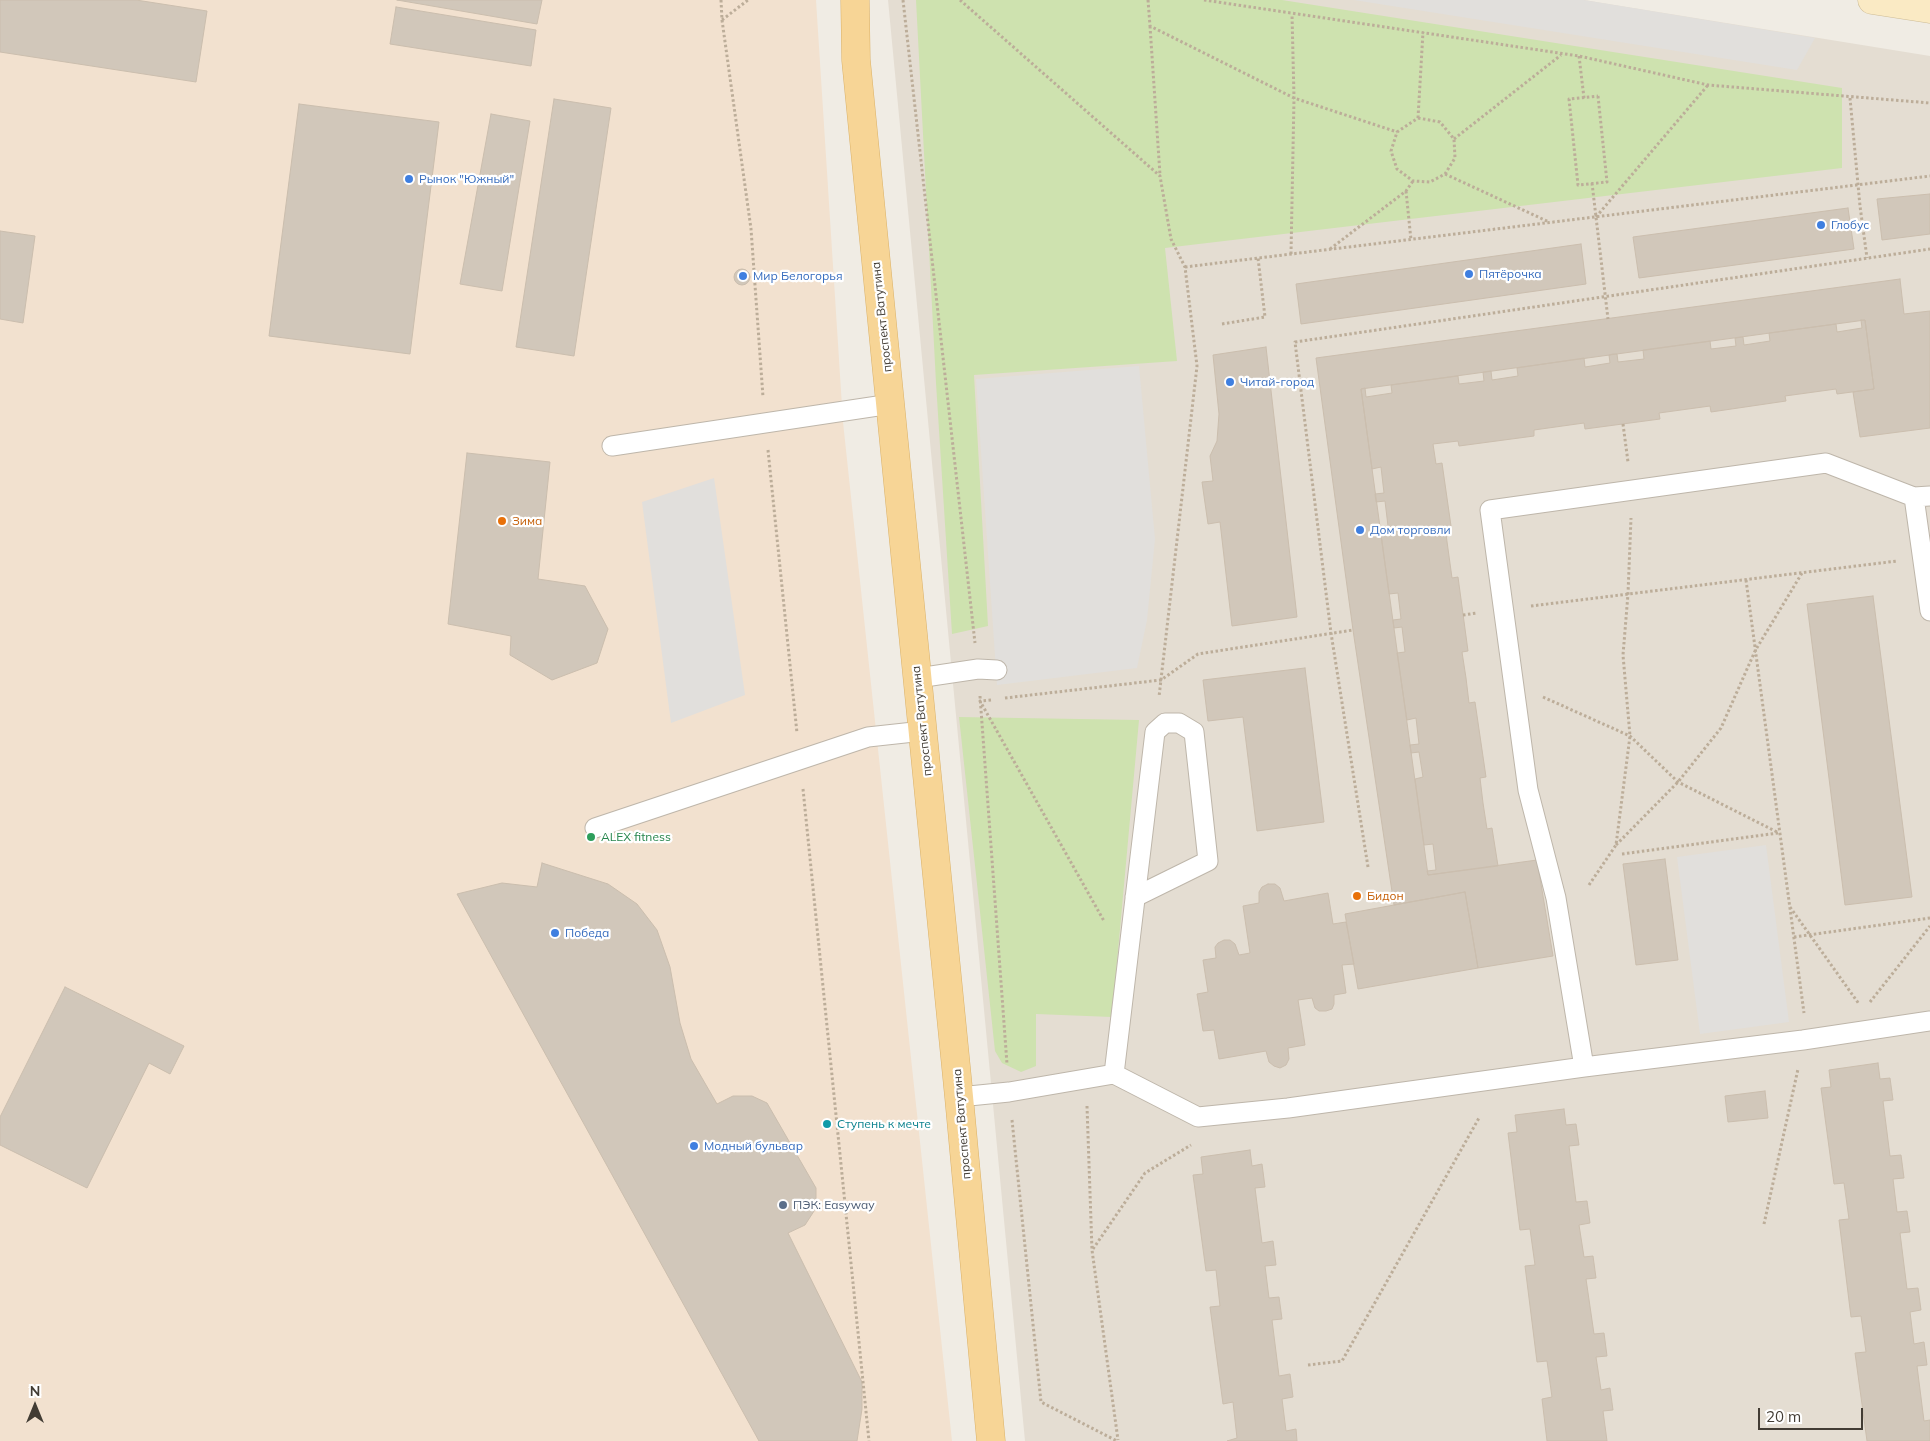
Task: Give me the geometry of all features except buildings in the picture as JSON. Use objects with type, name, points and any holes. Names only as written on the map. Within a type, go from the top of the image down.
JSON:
[{"type":"main road","name":"проспект Ватутина","points":[[855,0],[856,60],[992,1441]]},
{"type":"main road","points":[[1872,0],[1930,9]]},
{"type":"lane","points":[[612,446],[891,404]]},
{"type":"lane","points":[[1584,1067],[1556,898],[1528,790],[1490,510],[1826,463],[1922,497],[1930,611]]},
{"type":"lane","points":[[918,678],[987,670]]},
{"type":"lane","points":[[1114,1074],[1154,732],[1165,723],[1179,722],[1194,732],[1208,861],[1135,897]]},
{"type":"lane","points":[[595,828],[868,737],[923,731]]},
{"type":"lane","points":[[959,1097],[1009,1092],[1114,1074],[1198,1117],[1298,1106],[1930,1022]]},
{"type":"path","points":[[721,0],[722,20],[751,229],[765,423],[869,1441]]},
{"type":"path","points":[[722,20],[748,0]]},
{"type":"path","points":[[904,0],[987,670],[980,701],[1009,1092],[1041,1402],[1118,1441]]},
{"type":"path","points":[[960,0],[1160,176]]},
{"type":"path","points":[[1148,0],[1160,176],[1171,239],[1185,267],[1197,366],[1154,732]]},
{"type":"path","points":[[1204,0],[1580,56],[1708,85],[1930,103]]},
{"type":"path","points":[[1291,254],[1294,98],[1292,14]]},
{"type":"path","points":[[1150,26],[1294,98],[1396,132]]},
{"type":"path","points":[[1418,118],[1423,32]]},
{"type":"path","points":[[1454,139],[1562,54]]},
{"type":"path","points":[[1580,56],[1584,98]]},
{"type":"path","points":[[1596,217],[1708,85]]},
{"type":"path","points":[[1598,96],[1607,182],[1592,183],[1578,185],[1569,99],[1598,96]]},
{"type":"path","points":[[1850,98],[1867,258]]},
{"type":"path","points":[[1418,118],[1440,122],[1454,139],[1455,158],[1445,174],[1430,182],[1413,181],[1397,169],[1391,151],[1396,132],[1418,118]]},
{"type":"path","points":[[1445,174],[1551,223]]},
{"type":"path","points":[[1185,267],[1930,176]]},
{"type":"path","points":[[1329,250],[1406,191],[1413,181]]},
{"type":"path","points":[[1592,183],[1608,318]]},
{"type":"path","points":[[1406,191],[1411,240]]},
{"type":"path","points":[[1368,867],[1331,633],[1295,342],[1930,249]]},
{"type":"path","points":[[1222,324],[1265,317],[1258,258]]},
{"type":"path","points":[[1616,845],[1630,736],[1623,655],[1628,594],[1632,490],[1623,424]]},
{"type":"path","points":[[1463,614],[1897,561]]},
{"type":"path","points":[[1590,885],[1616,845],[1678,782],[1722,728],[1755,651],[1802,573]]},
{"type":"path","points":[[1746,580],[1804,1018],[1800,1063],[1764,1224]]},
{"type":"path","points":[[980,701],[1160,680],[1198,654],[1353,630]]},
{"type":"path","points":[[1542,696],[1630,736],[1678,782],[1779,833]]},
{"type":"path","points":[[980,701],[1127,963]]},
{"type":"path","points":[[1622,854],[1779,833]]},
{"type":"path","points":[[1790,906],[1877,1030]]},
{"type":"path","points":[[1794,937],[1930,918]]},
{"type":"path","points":[[1864,1010],[1930,926]]},
{"type":"path","points":[[1086,1079],[1092,1250],[1118,1441]]},
{"type":"path","points":[[1308,1365],[1342,1361],[1480,1118]]},
{"type":"path","points":[[1092,1250],[1145,1173],[1196,1142]]},
{"type":"shaded area","points":[[0,0],[816,0],[843,422],[952,1441],[0,1441]]},
{"type":"shaded area","points":[[888,0],[1584,0],[1930,56],[1930,1441],[1025,1441]]},
{"type":"shaded area","points":[[1354,0],[1584,0],[1815,38],[1797,70]]},
{"type":"shaded area","points":[[1139,366],[1155,539],[1147,620],[1137,668],[997,685],[976,379]]},
{"type":"shaded area","points":[[714,478],[745,695],[671,723],[642,502]]},
{"type":"shaded area","points":[[1766,845],[1789,1022],[1700,1034],[1677,857]]},
{"type":"green space","points":[[916,0],[1282,0],[1842,88],[1842,168],[1165,248],[1177,361],[974,375],[988,626],[952,634],[936,383]]},
{"type":"green space","points":[[959,717],[1139,720],[1112,1017],[1036,1014],[1036,1066],[1021,1072],[1002,1063],[995,1051]]},
{"type":"place","name":"Рынок \"Южный\"","points":[[409,179]]},
{"type":"place","name":"Глобус","points":[[1821,225]]},
{"type":"place","name":"Пятёрочка","points":[[1469,274]]},
{"type":"place","name":"Мир Белогорья","points":[[743,276]]},
{"type":"place","name":"Читай-город","points":[[1230,382]]},
{"type":"place","name":"Зима","points":[[502,521]]},
{"type":"place","name":"Дом торговли","points":[[1360,530]]},
{"type":"place","name":"ALEX fitness","points":[[591,837]]},
{"type":"place","name":"Бидон","points":[[1357,896]]},
{"type":"place","name":"Победа","points":[[555,933]]},
{"type":"place","name":"Ступень к мечте","points":[[827,1124]]},
{"type":"place","name":"Модный бульвар","points":[[694,1146]]},
{"type":"place","name":"ПЭК: Easyway","points":[[783,1205]]}]
